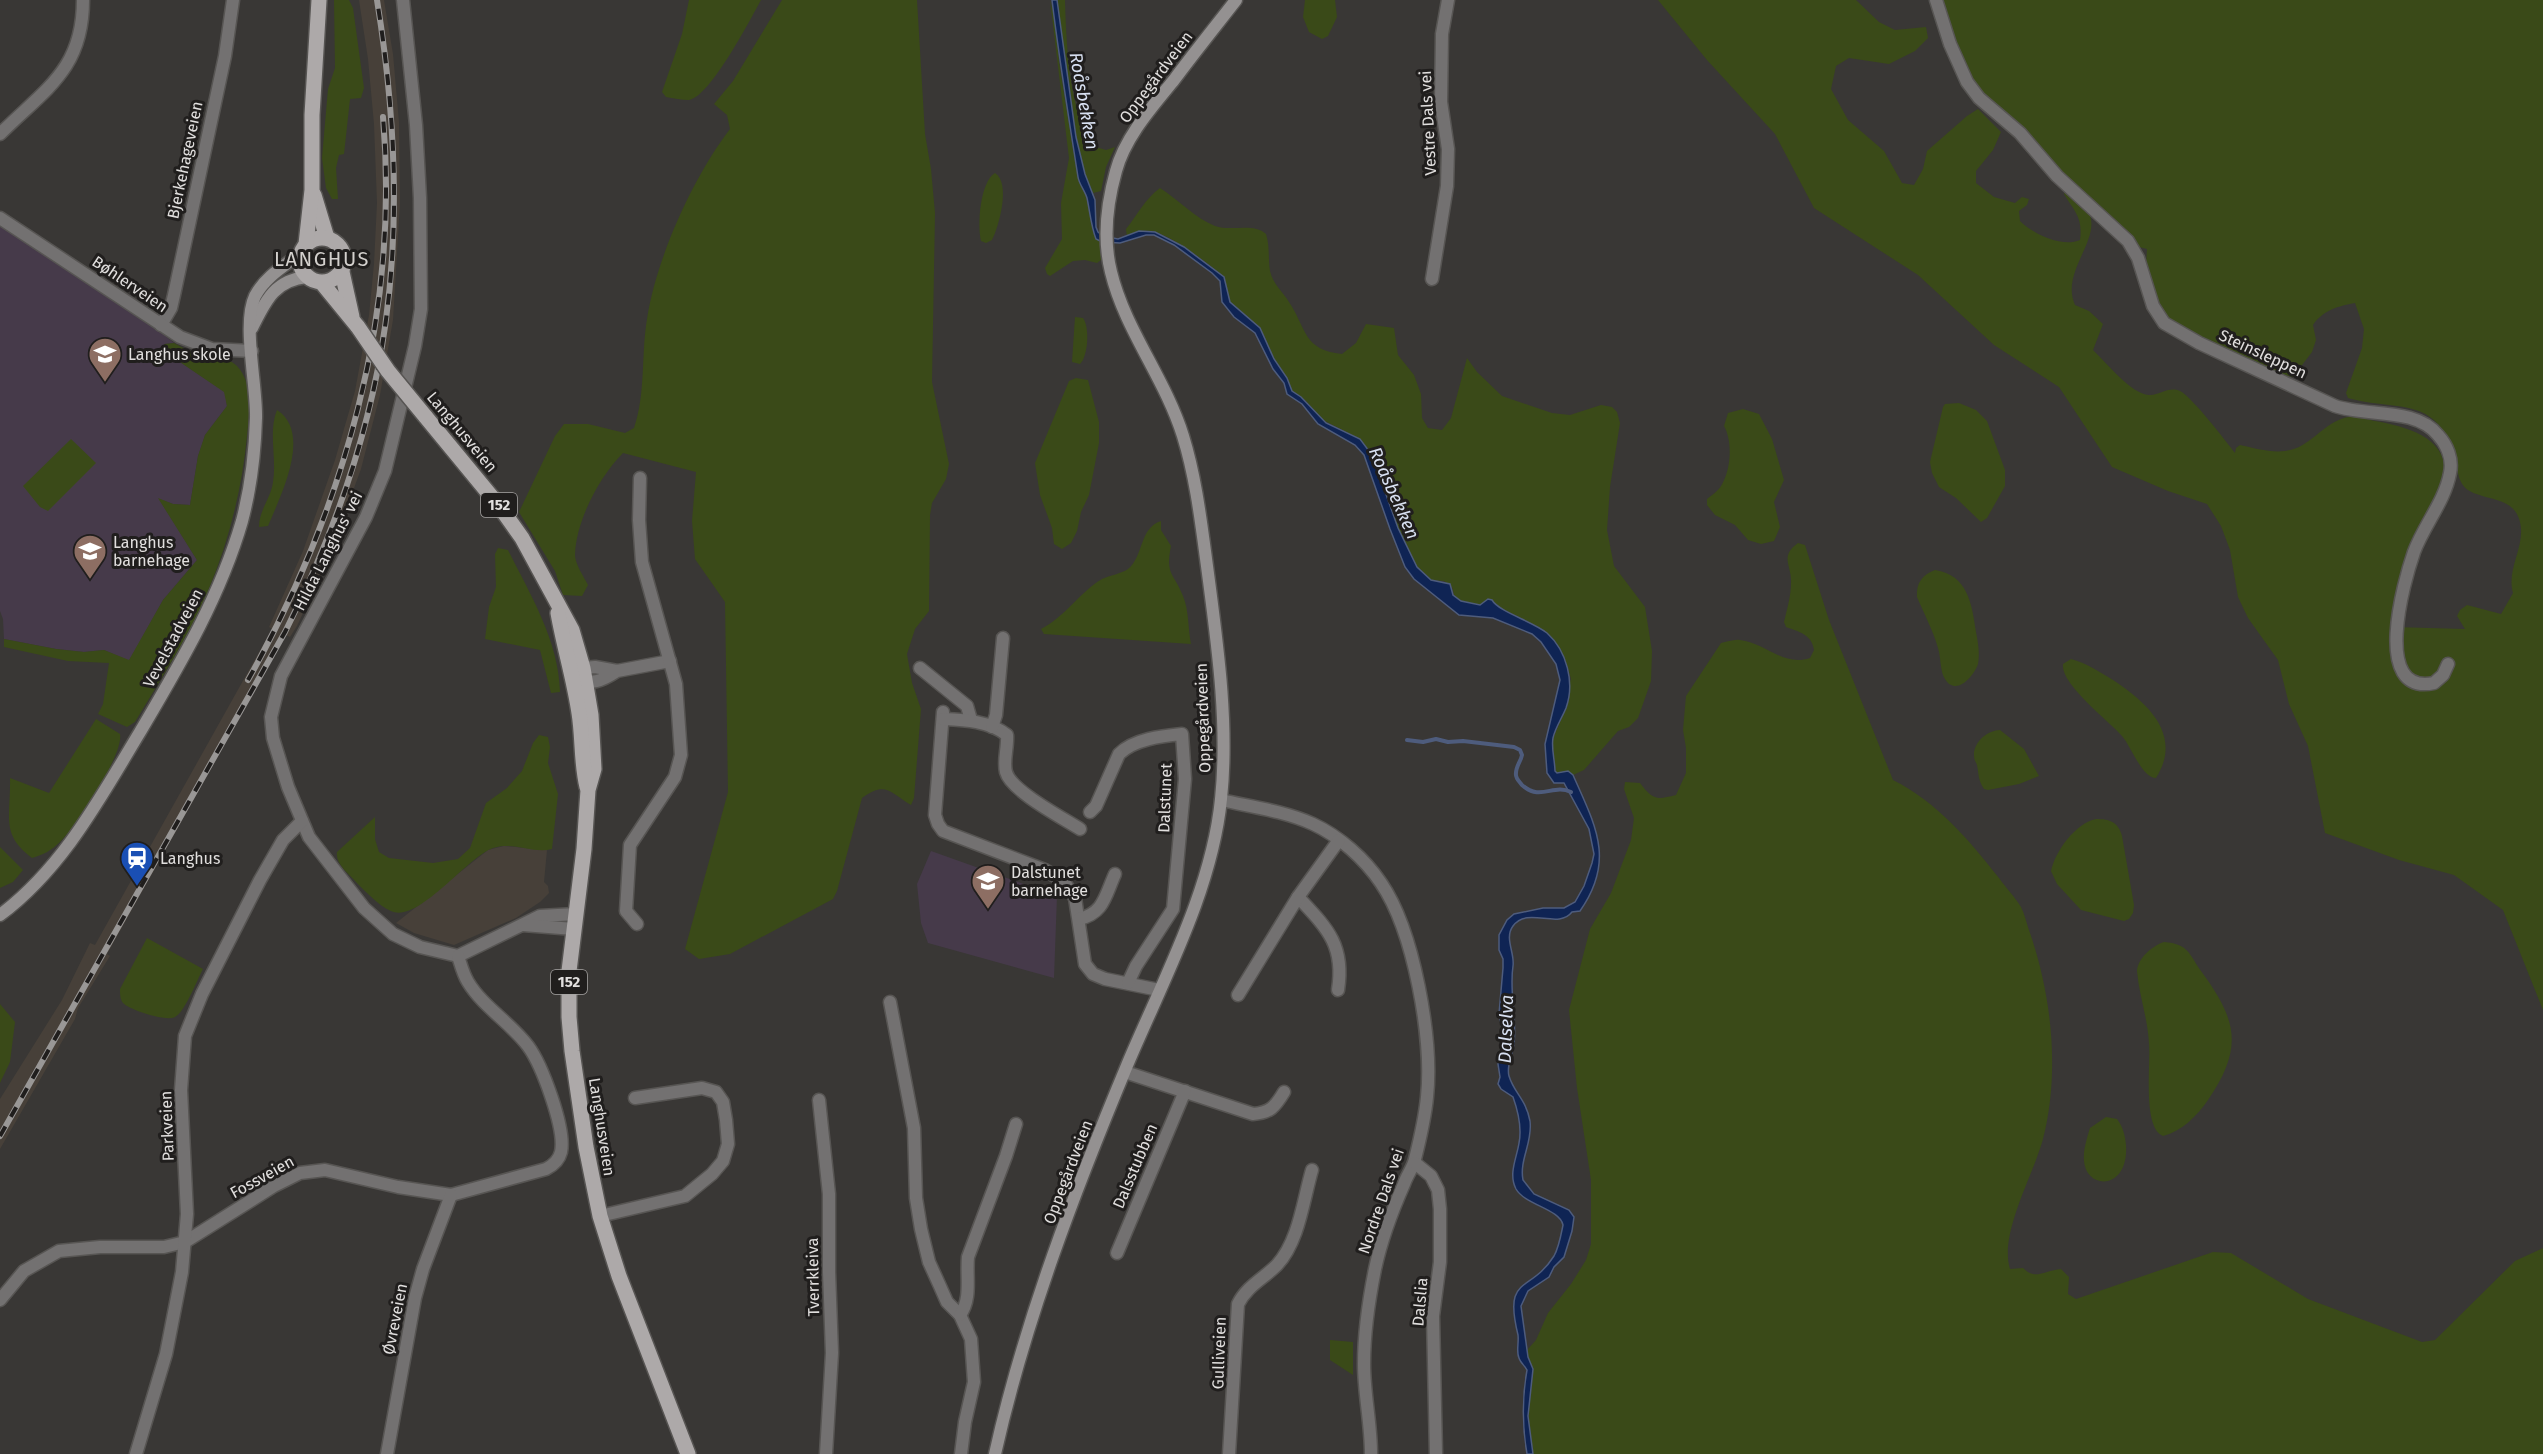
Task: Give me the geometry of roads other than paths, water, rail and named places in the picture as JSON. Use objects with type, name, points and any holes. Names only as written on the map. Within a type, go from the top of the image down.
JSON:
[{"type":"main road","name":"Langhusveien","points":[[319,0],[312,115],[312,190],[300,266],[307,277],[322,283],[351,317],[388,371],[513,524],[557,604],[581,676],[591,715],[594,769],[588,790],[568,987],[570,1032],[586,1146],[600,1216],[620,1276],[688,1454]]},
{"type":"main road","name":"Oppegårdveien","points":[[995,1454],[1021,1352],[1043,1283],[1125,1072],[1201,888],[1212,853],[1221,800],[1223,764],[1217,654],[1196,488],[1183,435],[1168,396],[1124,308],[1111,273],[1108,256],[1108,228],[1109,208],[1117,168],[1133,134],[1236,0]]},
{"type":"main road","name":"Langhusveien","points":[[312,190],[327,238],[334,241],[343,251],[345,258],[342,272],[351,317]]},
{"type":"main road","points":[[304,249],[316,239],[327,238]]},
{"type":"main road","name":"Vevelstadveien","points":[[0,915],[47,872],[91,813],[182,658],[221,582],[242,519],[250,485],[256,417],[250,312],[261,288],[277,271],[304,249]]},
{"type":"main road","points":[[322,283],[337,278],[342,272]]},
{"type":"main road","name":"Vevelstadveien","points":[[251,329],[261,307],[276,287],[290,280],[307,277]]},
{"type":"street","points":[[0,134],[63,73],[73,57],[83,16],[83,0]]},
{"type":"street","name":"Bjerkehageveien","points":[[161,325],[171,308],[174,295],[225,56],[233,0]]},
{"type":"street","name":"Hilda Langhus' vei","points":[[403,0],[416,125],[421,309],[415,346],[385,471],[366,517],[281,676],[274,700],[273,738],[288,787],[302,821],[309,837],[326,862],[380,924],[393,934],[441,953],[458,956]]},
{"type":"street","name":"Vestre Dals vei","points":[[1432,279],[1447,186],[1448,149],[1441,102],[1441,80],[1442,34],[1448,0]]},
{"type":"street","name":"Steinsleppen","points":[[1936,0],[1950,44],[1967,82],[1979,98],[2020,133],[2057,176],[2128,241],[2138,258],[2153,306],[2164,323],[2193,340],[2335,406],[2414,419],[2429,426],[2438,435],[2449,454],[2450,473],[2445,490],[2414,552],[2396,634],[2399,663],[2408,680],[2417,684],[2434,683],[2443,675],[2448,664]]},
{"type":"street","name":"Bøhlerveien","points":[[0,218],[161,325],[200,346],[222,350],[252,351]]},
{"type":"street","points":[[637,924],[626,911],[625,889],[630,845],[672,782],[680,764],[677,693],[642,562],[639,531],[640,478]]},
{"type":"street","points":[[992,727],[996,715],[1004,638]]},
{"type":"street","points":[[581,676],[603,681],[617,671],[670,661]]},
{"type":"street","points":[[920,668],[968,706],[970,720]]},
{"type":"street","points":[[1080,829],[1020,789],[1008,778],[1005,770],[1007,735],[970,720],[943,716],[935,815],[938,824],[953,836],[1055,876],[1064,882],[1075,898],[1084,964],[1093,974],[1105,979],[1159,990]]},
{"type":"street","name":"Dalstunet","points":[[1090,812],[1096,806],[1119,754],[1124,750],[1158,738],[1182,734],[1185,779],[1173,909],[1136,966],[1128,983]]},
{"type":"street","name":"Nordre Dals vei","points":[[1221,800],[1313,824],[1339,840],[1380,882],[1391,900],[1407,940],[1423,1011],[1428,1062],[1427,1096],[1415,1163],[1404,1183],[1382,1242],[1369,1307],[1364,1364],[1371,1425],[1371,1454]]},
{"type":"street","name":"Parkveien","points":[[136,1454],[177,1309],[187,1214],[181,1090],[182,1058],[187,1028],[229,937],[260,880],[284,840],[302,821]]},
{"type":"street","points":[[1238,994],[1298,897],[1339,840]]},
{"type":"street","points":[[1078,920],[1092,916],[1099,910],[1115,874]]},
{"type":"street","points":[[1298,897],[1330,935],[1338,951],[1341,969],[1338,990]]},
{"type":"street","points":[[458,956],[524,925],[575,921]]},
{"type":"street","name":"Fossveien","points":[[0,1300],[24,1271],[59,1251],[100,1247],[164,1246],[184,1242],[274,1186],[300,1173],[312,1170],[325,1170],[398,1187],[451,1195],[546,1169],[558,1158],[561,1148],[549,1088],[536,1058],[520,1037],[472,988],[458,956]]},
{"type":"street","points":[[890,1002],[914,1128],[916,1197],[921,1230],[929,1262],[947,1302],[960,1315],[971,1339],[974,1358],[974,1382],[961,1454]]},
{"type":"street","points":[[1125,1072],[1253,1114],[1266,1113],[1276,1107],[1284,1092]]},
{"type":"street","points":[[600,1216],[685,1196],[712,1174],[723,1161],[728,1144],[723,1102],[716,1092],[702,1088],[634,1098]]},
{"type":"street","name":"Dalsstubben","points":[[1117,1253],[1185,1092]]},
{"type":"street","name":"Tverrkleiva","points":[[819,1100],[829,1194],[832,1353],[826,1454]]},
{"type":"street","points":[[960,1315],[965,1308],[968,1294],[968,1257],[1016,1124]]},
{"type":"street","name":"Dalslia","points":[[1415,1163],[1431,1176],[1438,1190],[1440,1209],[1440,1263],[1433,1316],[1436,1454]]},
{"type":"street","name":"Gulliveien","points":[[1229,1454],[1238,1304],[1250,1287],[1276,1265],[1288,1250],[1312,1170]]},
{"type":"street","name":"Øvreveien","points":[[387,1454],[415,1298],[423,1269],[451,1195]]},
{"type":"water","name":"Dalselva","points":[[1052,0],[1057,0],[1076,137],[1085,174],[1095,200],[1098,232],[1103,236],[1118,239],[1139,231],[1155,232],[1184,247],[1224,277],[1230,302],[1260,328],[1292,391],[1326,423],[1360,439],[1372,455],[1398,528],[1417,567],[1431,580],[1450,584],[1453,595],[1461,601],[1480,605],[1488,599],[1492,600],[1501,609],[1541,629],[1554,640],[1564,658],[1570,688],[1566,708],[1553,738],[1555,771],[1557,773],[1568,771],[1573,775],[1588,810],[1598,843],[1597,875],[1591,893],[1580,911],[1572,912],[1559,919],[1519,920],[1509,935],[1513,961],[1515,1034],[1508,1072],[1511,1082],[1526,1107],[1530,1121],[1530,1136],[1522,1173],[1523,1180],[1534,1194],[1569,1210],[1574,1217],[1564,1257],[1554,1267],[1549,1277],[1528,1291],[1521,1306],[1528,1357],[1533,1369],[1528,1416],[1533,1454],[1527,1454],[1525,1443],[1523,1412],[1527,1370],[1518,1356],[1514,1302],[1516,1293],[1521,1287],[1545,1268],[1554,1256],[1563,1225],[1556,1215],[1520,1194],[1514,1183],[1513,1172],[1520,1137],[1519,1120],[1513,1097],[1501,1089],[1498,1084],[1500,1077],[1498,1064],[1504,1038],[1499,1014],[1503,959],[1499,950],[1499,935],[1507,920],[1514,914],[1543,908],[1564,908],[1575,902],[1584,886],[1594,854],[1589,829],[1564,783],[1554,783],[1547,773],[1545,744],[1560,680],[1556,664],[1541,642],[1532,634],[1493,618],[1459,615],[1414,579],[1405,567],[1364,455],[1355,445],[1318,424],[1302,404],[1287,394],[1284,383],[1273,369],[1255,333],[1234,317],[1222,302],[1220,281],[1212,273],[1174,245],[1154,235],[1146,235],[1120,243],[1102,242],[1096,239],[1087,198],[1078,177]]},
{"type":"waterway","points":[[1407,740],[1423,742],[1436,739],[1514,747],[1520,750],[1522,755],[1516,775],[1522,785],[1535,792],[1558,789],[1571,792]]},
{"type":"railway","points":[[0,1136],[285,632],[321,554],[350,477],[371,401],[385,324],[393,247],[394,168],[388,86],[377,0]]},
{"type":"railway","points":[[248,680],[282,615],[312,548],[337,479],[358,409],[373,337],[383,264],[386,191],[383,117]]},
{"type":"place","name":"Langhus skole","points":[[105,383]]},
{"type":"place","name":"Langhus barnehage","points":[[90,580]]},
{"type":"place","name":"Langhus","points":[[137,887]]},
{"type":"place","name":"Dalstunet barnehage","points":[[988,910]]},
{"type":"district","name":"LANGHUS","points":[[322,259]]},
{"type":"water label","name":"Roåsbekken","points":[[1084,101]]},
{"type":"water label","name":"Roåsbekken","points":[[1394,493]]}]
